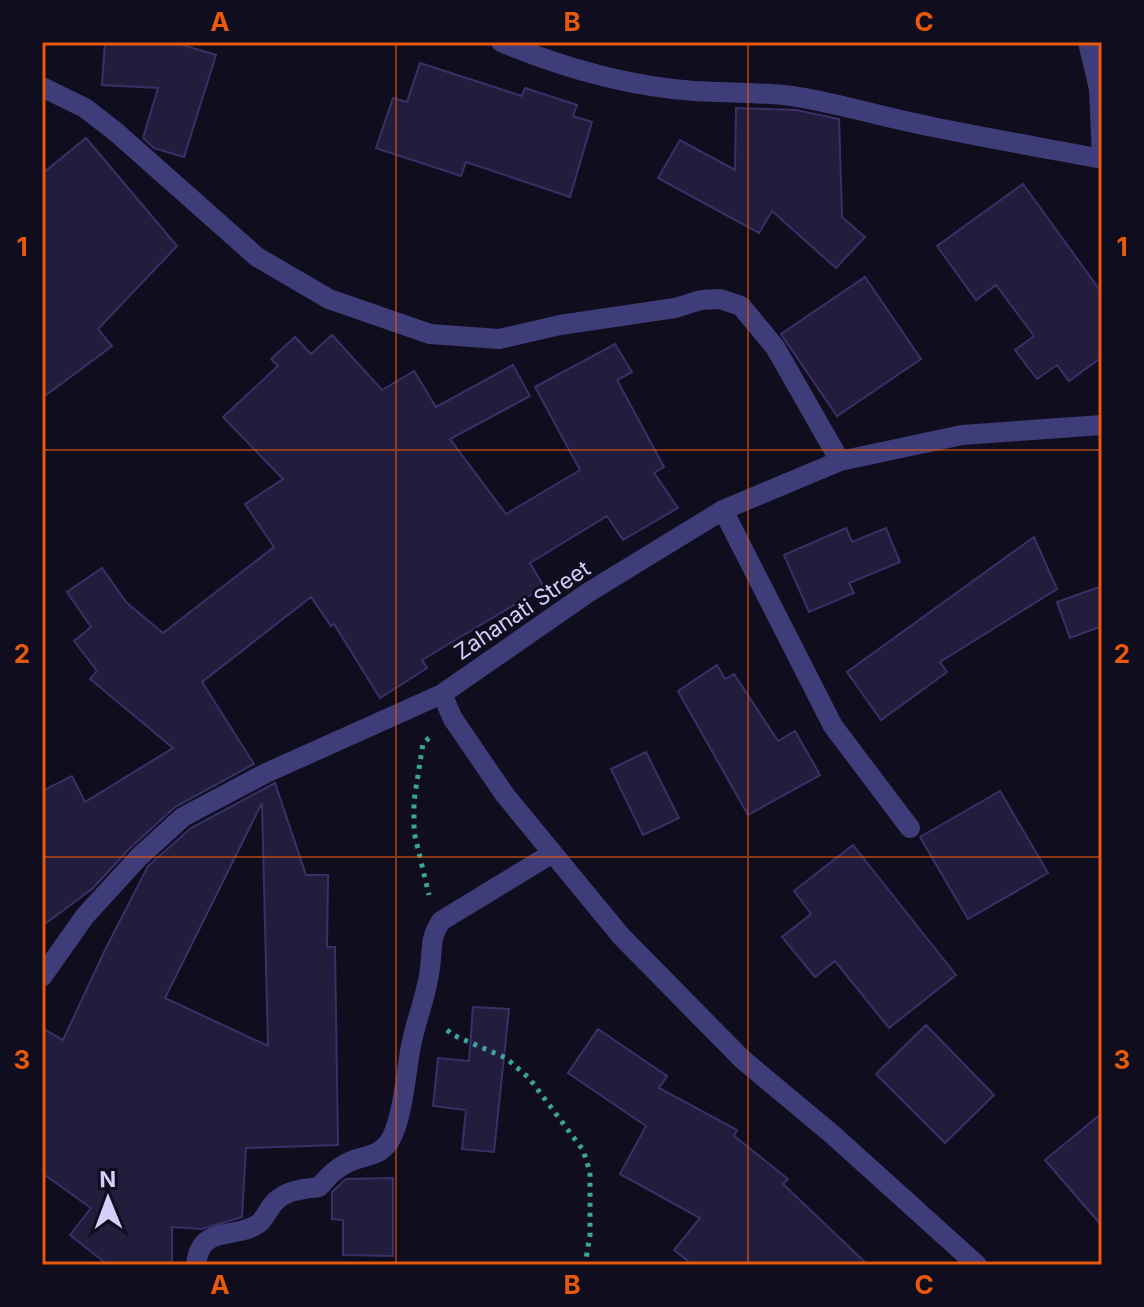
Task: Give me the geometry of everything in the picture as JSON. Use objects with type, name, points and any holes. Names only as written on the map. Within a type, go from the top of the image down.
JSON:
[{"type":"street","points":[[501,42],[544,60],[608,78],[694,91],[745,91],[791,96],[925,126],[1102,159],[1099,89],[1088,42]]},
{"type":"street","points":[[42,87],[85,108],[116,132],[257,257],[329,299],[430,334],[499,339],[560,325],[675,308],[701,300],[720,299],[741,306],[775,347],[840,461]]},
{"type":"street","name":"Zahanati Street","points":[[42,977],[85,916],[139,857],[183,817],[266,773],[442,694],[589,592],[723,510],[840,461],[962,435],[1102,425]]},
{"type":"street","points":[[723,510],[833,726],[910,828]]},
{"type":"street","points":[[442,694],[453,719],[505,795],[621,936],[742,1059],[833,1135],[977,1265]]},
{"type":"street","points":[[196,1265],[197,1255],[204,1243],[216,1234],[242,1231],[259,1223],[276,1200],[293,1191],[319,1187],[332,1172],[350,1161],[376,1155],[390,1141],[431,967],[431,936],[441,921],[551,854]]},
{"type":"path","points":[[431,936],[429,897],[414,832],[414,801],[423,743],[453,719]]},
{"type":"path","points":[[422,1009],[453,1035],[506,1058],[529,1078],[583,1150],[590,1172],[590,1235],[585,1265]]},
{"type":"building","points":[[105,42],[173,42],[216,55],[184,157],[154,148],[143,138],[158,88],[102,85]]},
{"type":"building","points":[[420,63],[522,96],[525,88],[577,105],[573,116],[592,122],[570,197],[466,162],[461,176],[376,148],[393,98],[407,102]]},
{"type":"building","points":[[736,108],[796,110],[839,119],[842,217],[865,237],[836,268],[772,211],[759,233],[658,178],[680,140],[735,170]]},
{"type":"building","points":[[86,138],[177,246],[98,329],[112,346],[42,398],[42,174]]},
{"type":"building","points":[[1023,184],[1102,293],[1102,357],[1069,381],[1057,365],[1037,379],[1015,350],[1034,336],[996,285],[976,300],[937,246]]},
{"type":"building","points":[[865,277],[921,359],[837,416],[781,334]]},
{"type":"building","points":[[332,335],[382,390],[414,371],[436,407],[513,365],[530,396],[450,439],[506,514],[580,470],[535,387],[615,344],[632,372],[617,380],[664,467],[654,473],[678,508],[623,540],[607,516],[530,563],[544,587],[422,660],[427,668],[380,698],[334,624],[331,626],[311,597],[202,682],[254,764],[175,807],[130,848],[92,889],[42,926],[42,791],[72,776],[85,802],[173,748],[90,679],[97,671],[74,641],[91,627],[67,592],[102,568],[127,603],[163,633],[274,547],[245,504],[283,479],[223,417],[278,366],[271,359],[295,337],[311,354]]},
{"type":"building","points":[[846,528],[852,542],[886,528],[900,562],[849,583],[854,593],[809,612],[784,555]]},
{"type":"building","points":[[1034,537],[1057,589],[940,662],[947,672],[881,720],[847,672]]},
{"type":"building","points":[[1102,586],[1102,626],[1070,638],[1057,602]]},
{"type":"building","points":[[717,665],[725,679],[734,674],[778,741],[795,731],[820,775],[748,815],[678,691]]},
{"type":"building","points":[[646,752],[679,818],[643,835],[611,769]]},
{"type":"building","points":[[275,783],[306,875],[328,875],[327,947],[335,947],[338,1145],[246,1148],[242,1217],[202,1229],[172,1227],[172,1265],[108,1265],[70,1235],[91,1208],[42,1173],[42,1028],[63,1040],[148,866],[191,828]],"holes":[[[262,803],[268,1046],[165,998]]]},
{"type":"building","points":[[1000,791],[1048,873],[968,919],[920,837]]},
{"type":"building","points":[[853,845],[956,975],[889,1028],[835,961],[815,977],[782,937],[811,914],[794,891]]},
{"type":"building","points":[[473,1007],[509,1009],[494,1152],[462,1149],[466,1110],[433,1106],[438,1058],[469,1061]]},
{"type":"building","points":[[926,1025],[994,1095],[945,1143],[876,1074]]},
{"type":"building","points":[[598,1029],[667,1076],[659,1088],[737,1130],[734,1136],[788,1179],[783,1184],[868,1265],[693,1265],[674,1250],[700,1218],[620,1174],[646,1126],[568,1073]]},
{"type":"building","points":[[1102,1113],[1102,1226],[1045,1160]]},
{"type":"building","points":[[393,1178],[393,1256],[343,1255],[343,1220],[332,1219],[332,1192],[346,1179]]}]
